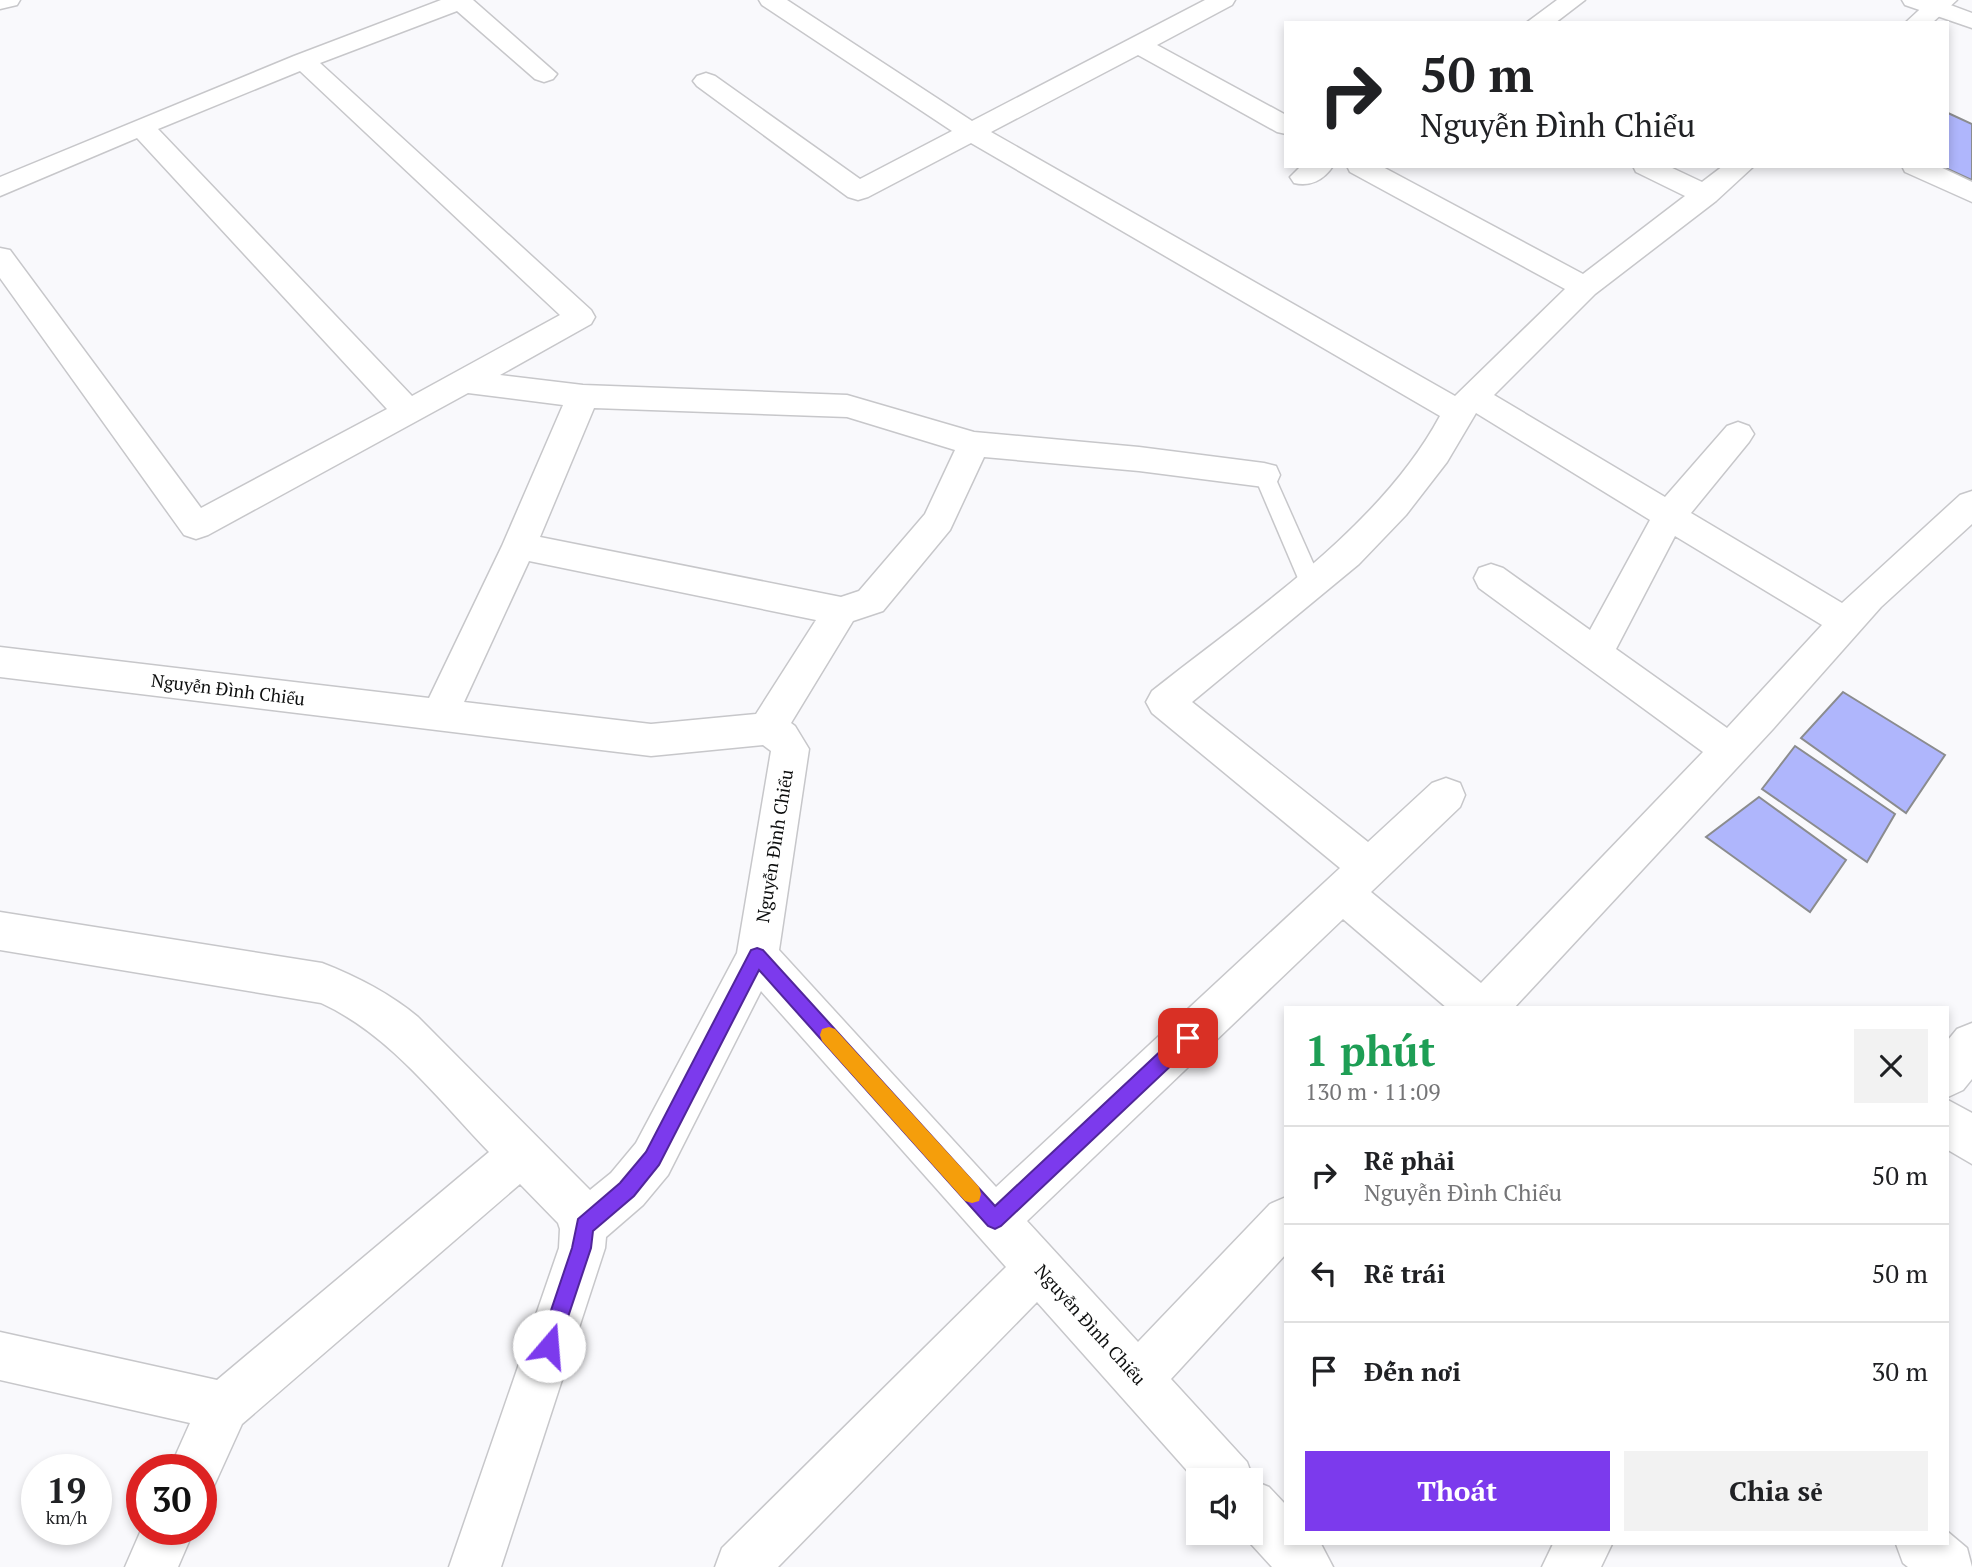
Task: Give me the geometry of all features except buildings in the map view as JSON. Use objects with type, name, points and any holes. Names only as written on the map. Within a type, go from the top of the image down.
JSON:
[{"type":"street","points":[[0,2],[8,0]]},
{"type":"street","points":[[0,187],[303,61],[461,0],[544,74]]},
{"type":"street","points":[[771,0],[970,131],[1669,516],[1847,622]]},
{"type":"street","points":[[706,81],[858,191],[1223,0]]},
{"type":"street","points":[[1541,21],[1573,0]]},
{"type":"street","points":[[1928,8],[1972,21]]},
{"type":"street","points":[[1137,44],[1284,125]]},
{"type":"street","points":[[0,257],[196,526],[580,317],[303,61]]},
{"type":"street","points":[[141,127],[408,412]]},
{"type":"street","points":[[1364,168],[1585,287]]},
{"type":"street","points":[[1650,168],[1706,195]]},
{"type":"street","points":[[1477,1006],[1356,881],[1164,702],[1347,555],[1394,506],[1436,454],[1466,404],[1585,287],[1739,168]]},
{"type":"street","points":[[1919,168],[1972,193]]},
{"type":"street","points":[[464,382],[583,396],[847,406],[974,444],[1139,459],[1264,475]]},
{"type":"street","points":[[439,716],[519,546],[583,396]]},
{"type":"street","points":[[1595,654],[1669,516],[1738,434]]},
{"type":"street","points":[[519,546],[841,611],[871,601],[937,521],[974,444]]},
{"type":"street","points":[[1488,1006],[1730,750],[1869,597],[1972,504]]},
{"type":"street","points":[[1491,578],[1730,750]]},
{"type":"street","points":[[767,729],[841,611]]},
{"type":"street","name":"Nguyễn Đình Chiểu","points":[[0,662],[651,740],[767,729],[782,737],[790,749],[757,956],[1218,1468]]},
{"type":"street","points":[[995,1219],[1446,795]]},
{"type":"street","points":[[0,931],[322,983],[353,995],[381,1013],[403,1032],[574,1207],[584,1226],[582,1248],[475,1567]]},
{"type":"street","points":[[584,1226],[627,1189],[652,1159],[757,956]]},
{"type":"street","points":[[1949,1074],[1972,1044]]},
{"type":"street","points":[[1949,1123],[1972,1141]]},
{"type":"street","points":[[202,1454],[224,1406],[521,1154]]},
{"type":"street","points":[[1138,1378],[1284,1222]]},
{"type":"street","points":[[741,1567],[1038,1268]]},
{"type":"street","points":[[0,1356],[224,1406]]},
{"type":"street","points":[[1263,1522],[1291,1561]]},
{"type":"street","points":[[151,1567],[161,1545]]},
{"type":"street","points":[[1568,1567],[1585,1545]]},
{"type":"street","points":[[1923,1545],[1948,1567]]},
{"type":"lane","points":[[1264,475],[1311,583]]},
{"type":"slow traffic","points":[[829,1035],[972,1194]]},
{"type":"route","points":[[549,1346],[582,1248],[584,1226],[627,1189],[652,1159],[757,956],[995,1219],[1188,1038]]}]
